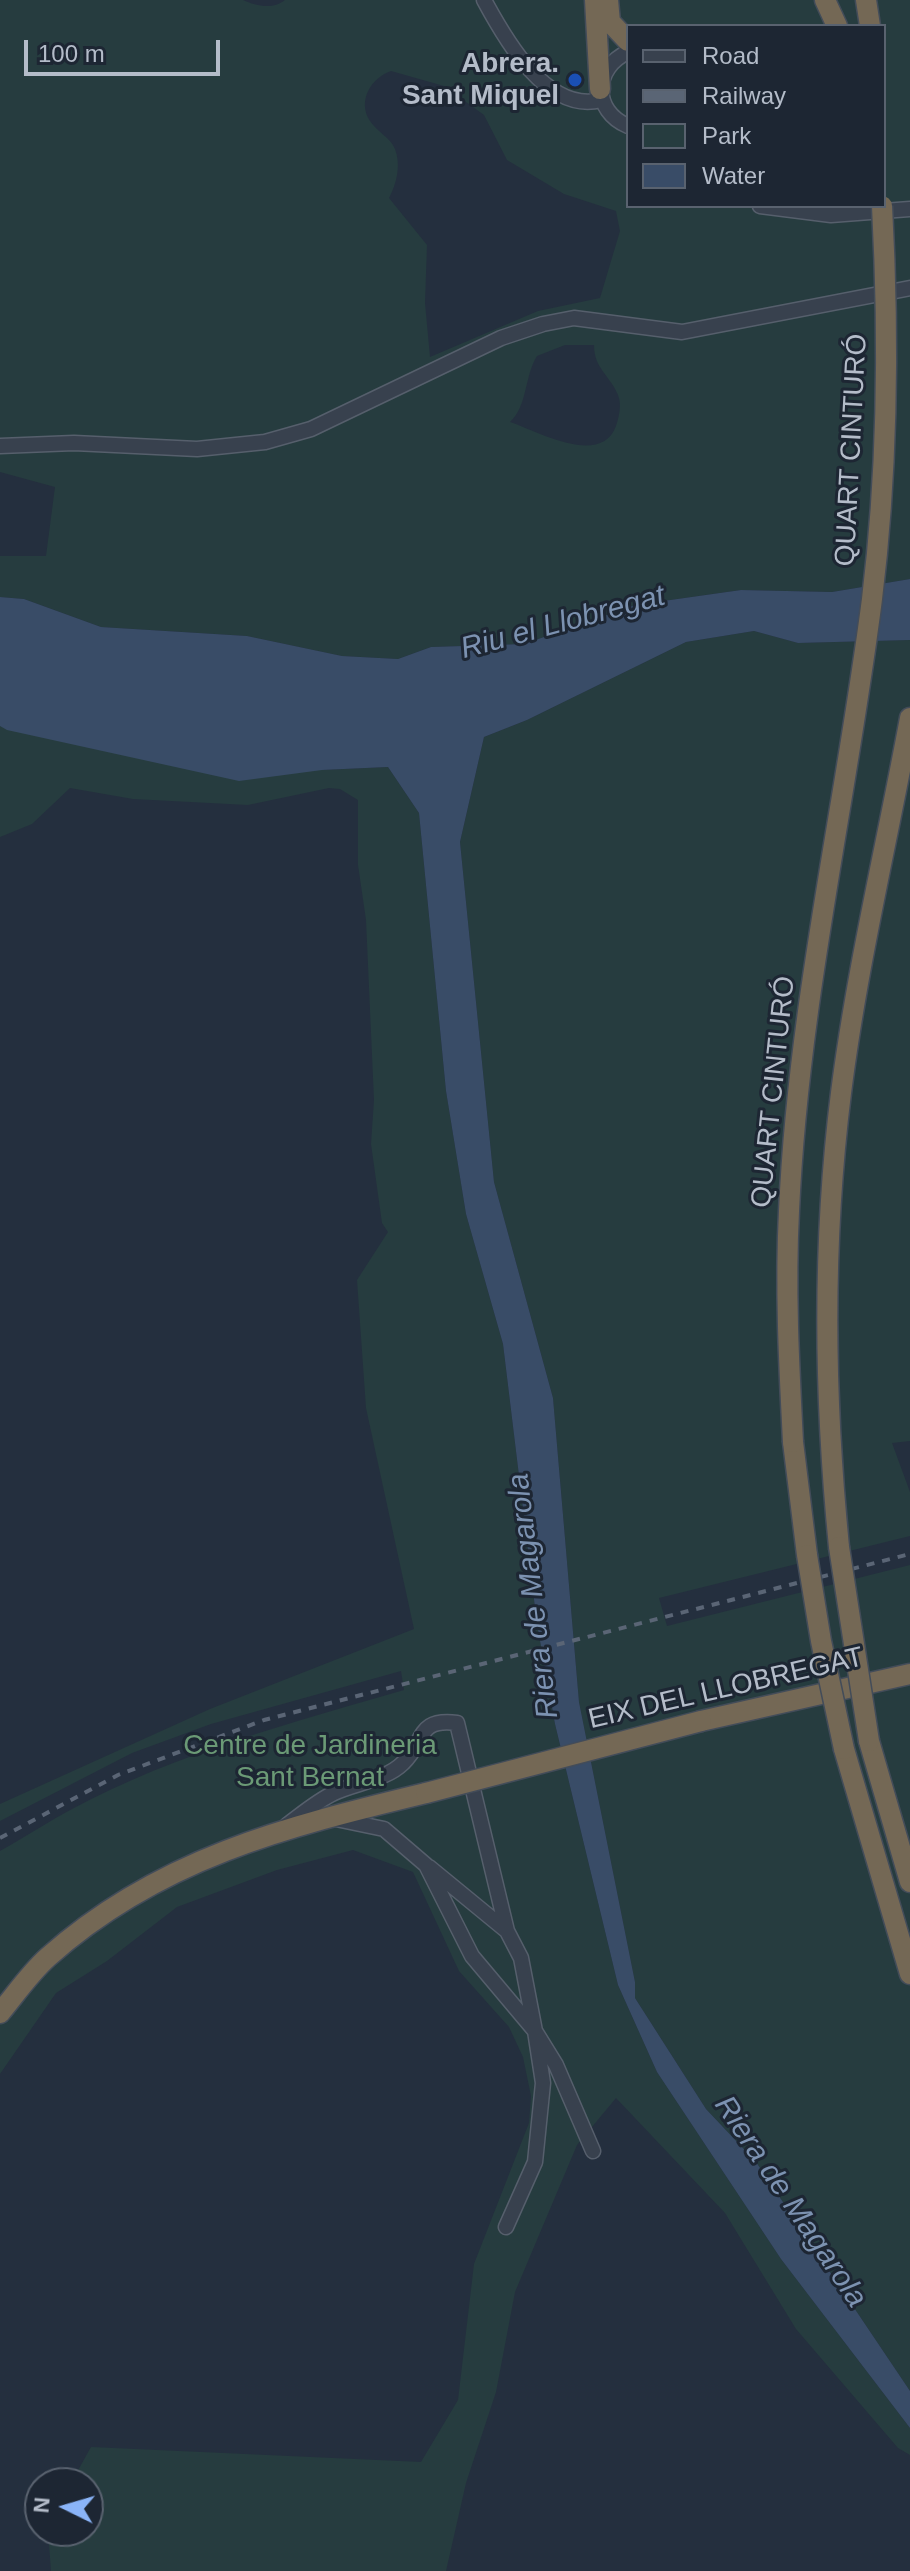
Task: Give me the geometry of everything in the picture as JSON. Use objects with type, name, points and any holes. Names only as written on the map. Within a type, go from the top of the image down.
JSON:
[{"type":"highway","points":[[595,0],[600,95]]},
{"type":"highway","points":[[608,0],[610,22],[626,39]]},
{"type":"highway","points":[[825,0],[836,24]]},
{"type":"highway","points":[[866,0],[870,24]]},
{"type":"highway","name":"QUART CINTURÓ","points":[[882,208],[886,329],[879,527],[857,707],[813,984],[789,1209],[787,1331],[793,1442],[821,1641],[844,1749],[910,1974]]},
{"type":"highway","points":[[910,718],[841,1092],[830,1208],[828,1434],[839,1547],[869,1741],[910,1882]]},
{"type":"highway","name":"EIX DEL LLOBREGAT","points":[[0,2013],[45,1960],[110,1909],[181,1868],[272,1835],[388,1802],[701,1721],[910,1674]]},
{"type":"street","points":[[484,0],[515,51],[551,88],[577,102],[600,95]]},
{"type":"street","points":[[626,53],[608,65],[600,95],[615,120],[626,125]]},
{"type":"street","points":[[776,208],[831,215],[910,209]]},
{"type":"street","points":[[0,446],[74,443],[197,449],[265,442],[337,418],[501,338],[543,324],[574,318],[682,332],[910,288]]},
{"type":"street","points":[[272,1835],[332,1794],[386,1774],[403,1763],[426,1727],[438,1721],[457,1723],[507,1931],[521,1958],[543,2083],[535,2162],[506,2227]]},
{"type":"street","points":[[332,1794],[388,1802],[384,1829]]},
{"type":"street","points":[[330,1818],[384,1829],[507,1931]]},
{"type":"street","points":[[426,1865],[472,1956],[535,2031],[556,2065],[593,2151]]},
{"type":"green space","points":[[0,0],[243,0],[264,6],[285,0],[910,0],[910,579],[832,592],[741,590],[635,605],[524,644],[431,647],[398,659],[342,656],[247,636],[101,627],[24,599],[0,597],[0,556],[46,556],[55,487],[0,472]],"holes":[[[391,71],[444,86],[484,115],[507,160],[564,194],[616,211],[620,231],[600,298],[538,311],[430,357],[425,303],[427,245],[389,198],[397,174],[397,155],[390,141],[370,121],[365,106],[372,85]],[[565,345],[594,345],[599,366],[618,395],[620,403],[616,426],[608,438],[597,444],[568,443],[510,422],[520,407],[537,356]]]},
{"type":"green space","points":[[754,631],[798,643],[910,640],[910,1441],[892,1443],[910,1492],[910,1536],[659,1598],[667,1626],[910,1565],[910,2391],[756,2162],[706,2109],[635,1998],[635,1982],[579,1702],[553,1398],[494,1182],[460,842],[484,737],[527,720],[686,642]]},
{"type":"green space","name":"Centre de Jardineria Sant Bernat","points":[[0,726],[109,750],[322,770],[388,767],[419,813],[446,1091],[466,1214],[503,1344],[537,1624],[555,1724],[618,1985],[657,2072],[781,2259],[910,2428],[910,2455],[898,2448],[796,2329],[725,2213],[616,2098],[577,2145],[515,2292],[496,2392],[466,2483],[446,2571],[51,2571],[49,2547],[104,2547],[104,2467],[80,2467],[91,2447],[421,2462],[458,2400],[474,2264],[529,2123],[531,2096],[523,2057],[509,2027],[459,1971],[413,1872],[353,1850],[277,1870],[177,1907],[107,1961],[56,1993],[0,2074],[0,1851],[74,1808],[154,1771],[236,1740],[404,1690],[401,1671],[211,1724],[132,1753],[0,1821],[0,1804],[210,1709],[414,1629],[366,1408],[357,1280],[388,1232],[382,1223],[371,1144],[374,1100],[366,920],[358,865],[358,800],[340,789],[329,788],[248,805],[133,799],[70,788],[32,824],[0,837]]},
{"type":"water","name":"Riera de Magarola","points":[[910,579],[910,640],[798,643],[754,631],[686,642],[527,720],[484,737],[460,842],[494,1182],[553,1398],[579,1702],[635,1982],[635,1998],[706,2109],[756,2162],[910,2391],[910,2428],[781,2259],[657,2072],[618,1985],[555,1724],[537,1624],[503,1344],[466,1214],[446,1091],[419,813],[388,767],[322,770],[239,781],[7,730],[0,726],[0,597],[24,599],[101,627],[247,636],[342,656],[398,659],[431,647],[524,644],[635,605],[741,590],[832,592]]},
{"type":"railway","points":[[0,1838],[118,1775],[264,1720],[910,1554]]},
{"type":"place","name":"Abrera. Sant Miquel","points":[[575,80]]},
{"type":"water label","name":"Riu el Llobregat","points":[[563,623]]}]
